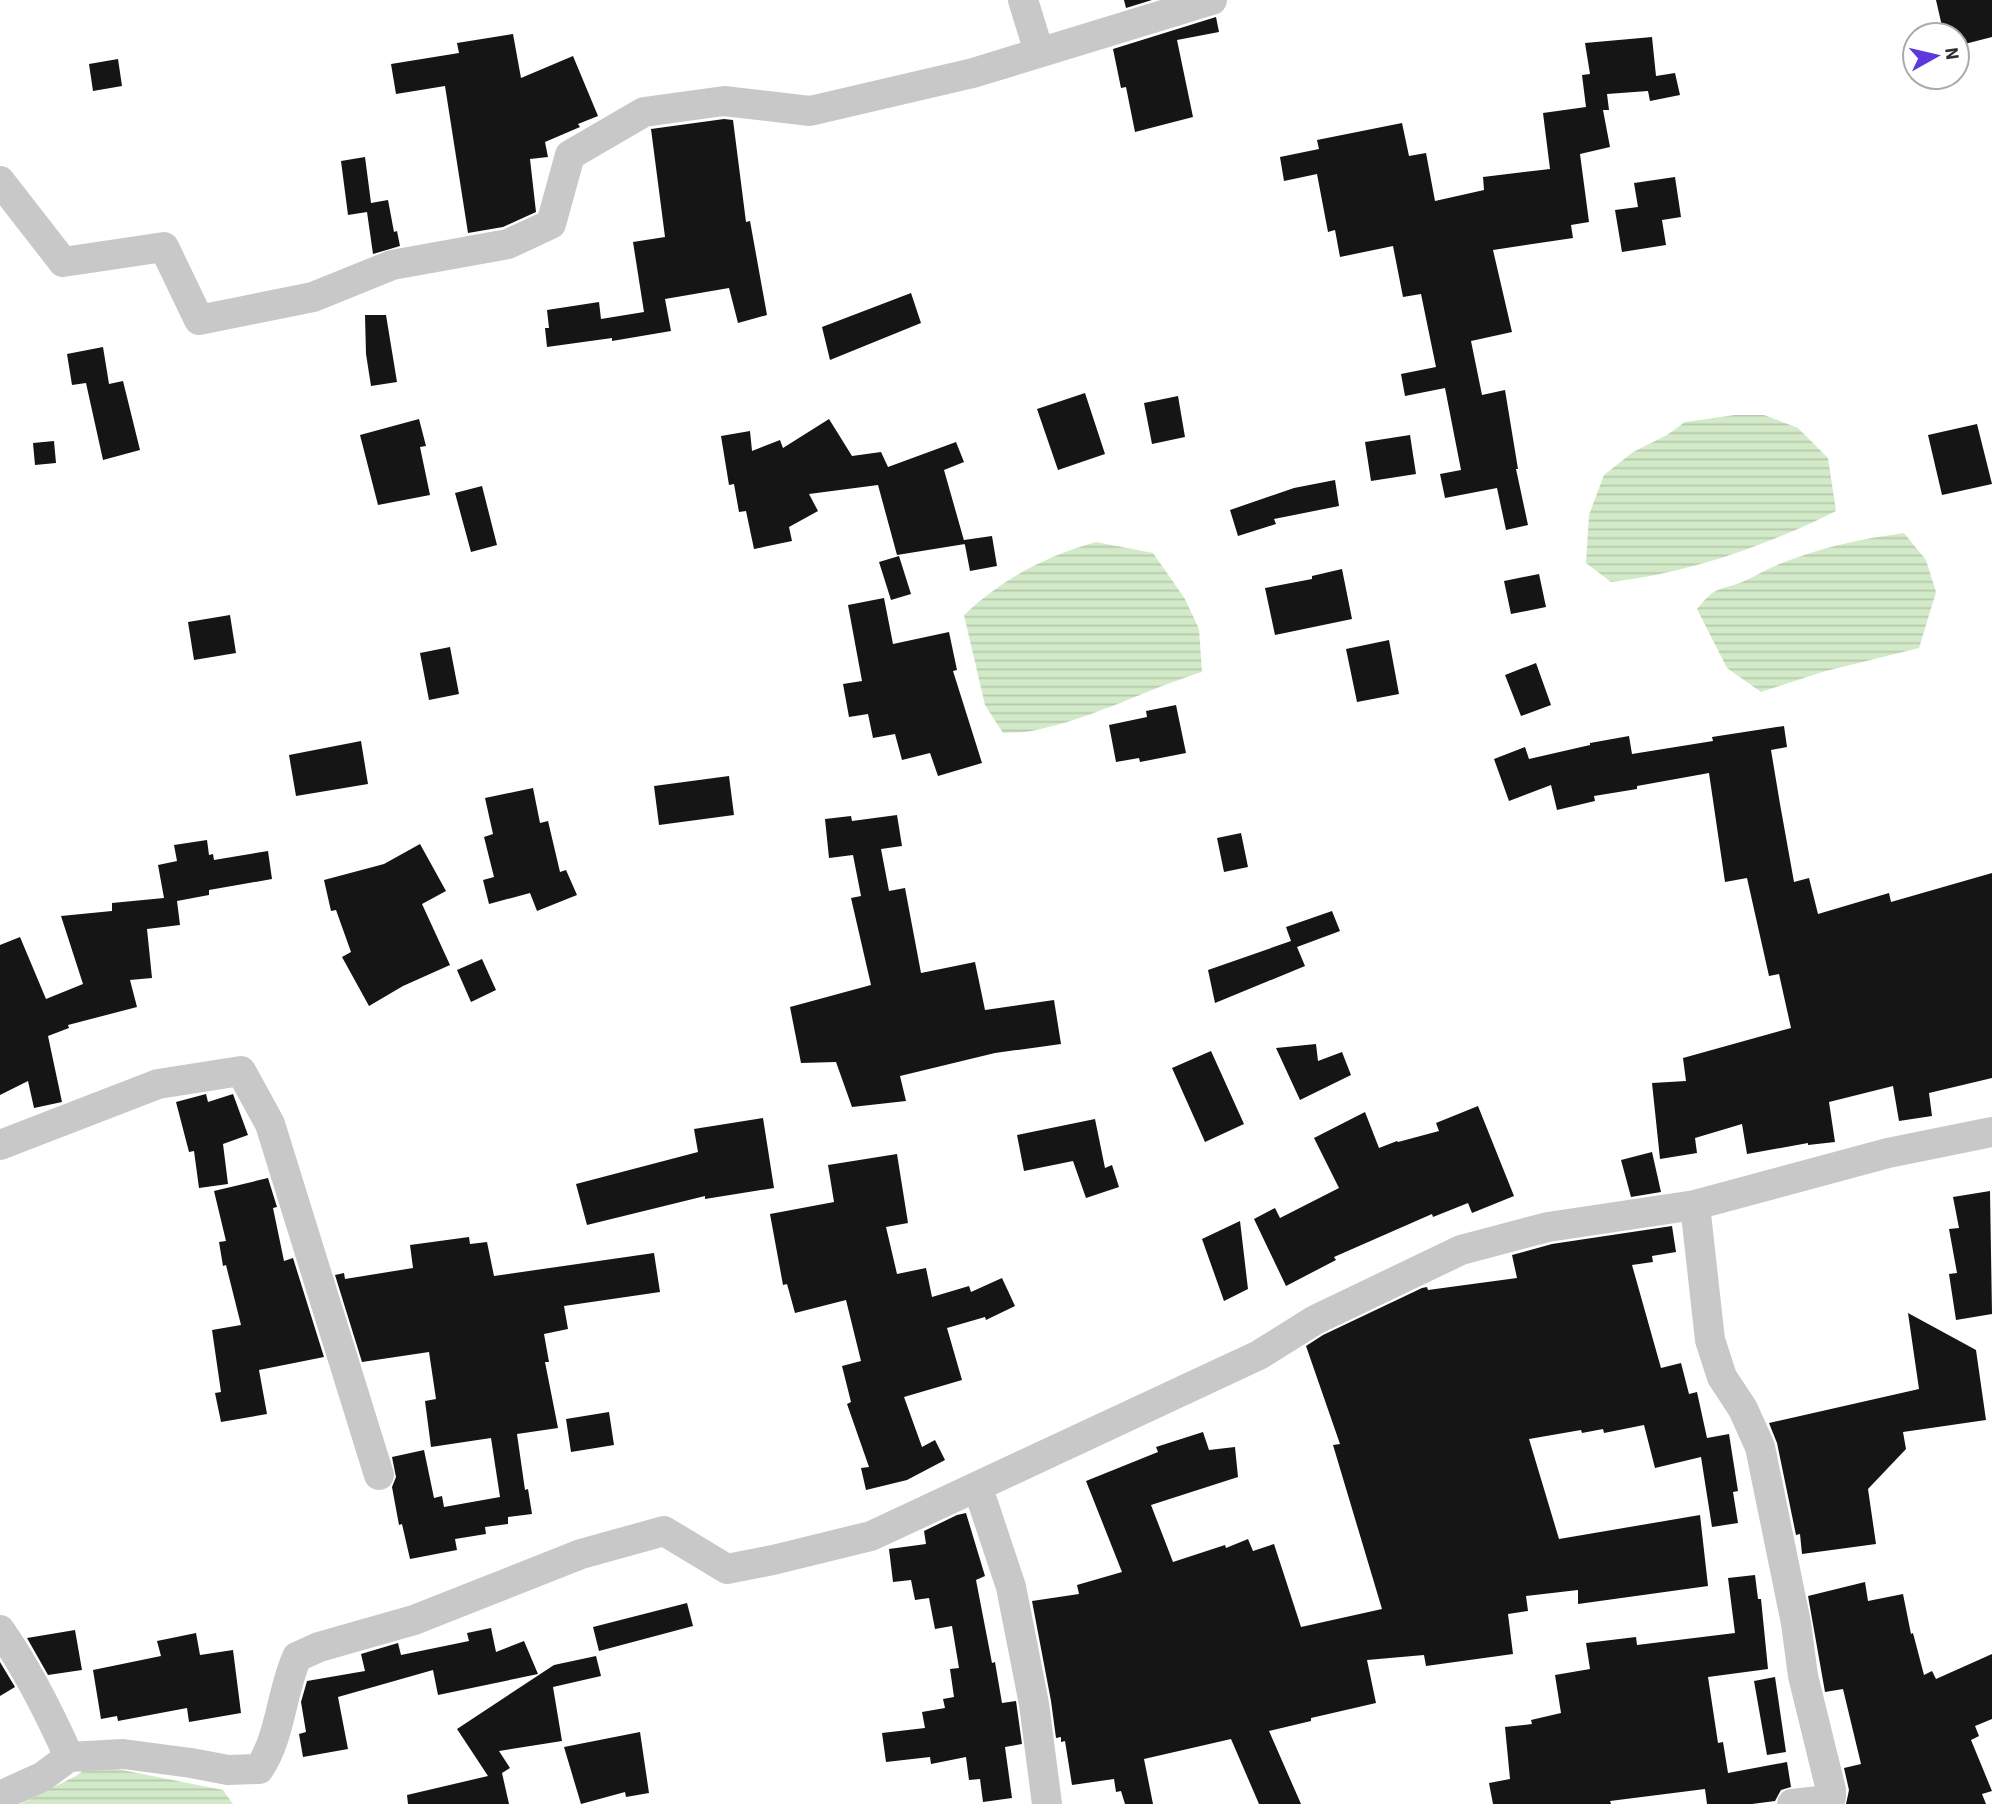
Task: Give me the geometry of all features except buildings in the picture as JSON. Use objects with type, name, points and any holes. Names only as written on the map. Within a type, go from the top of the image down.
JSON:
[{"type":"street","points":[[1023,0],[1039,52]]},
{"type":"street","points":[[0,181],[63,262],[164,247],[199,320],[313,297],[391,265],[508,244],[551,223],[570,155],[644,112],[724,101],[810,111],[973,72],[1212,0]]},
{"type":"street","points":[[0,1145],[158,1084],[241,1071],[270,1124],[379,1475]]},
{"type":"street","points":[[0,1796],[42,1777],[69,1757],[123,1754],[228,1770],[259,1769],[270,1754],[289,1675],[297,1657],[319,1647],[414,1620],[580,1554],[664,1531],[727,1569],[871,1536],[1259,1355],[1315,1320],[1461,1250],[1548,1227],[1695,1205],[1888,1153],[1992,1132]]},
{"type":"street","points":[[1695,1205],[1710,1340],[1722,1377],[1743,1409],[1760,1447],[1793,1610],[1803,1676],[1831,1790],[1831,1797],[1825,1800],[1792,1804]]},
{"type":"street","points":[[978,1488],[1011,1587],[1034,1704],[1047,1804]]},
{"type":"street","points":[[0,1630],[44,1703],[69,1757]]},
{"type":"shaded area","points":[[1735,415],[1764,415],[1798,428],[1828,458],[1836,511],[1755,546],[1669,572],[1611,582],[1586,563],[1589,515],[1604,475],[1633,452],[1667,435],[1685,422]]},
{"type":"shaded area","points":[[1904,533],[1926,560],[1936,592],[1919,648],[1822,672],[1761,692],[1727,668],[1697,609],[1709,596],[1808,554],[1855,541]]},
{"type":"shaded area","points":[[1096,542],[1153,553],[1185,599],[1199,629],[1202,672],[1058,725],[1028,732],[1003,733],[985,705],[964,615],[994,590],[1026,570],[1060,554]]},
{"type":"shaded area","points":[[92,1764],[223,1790],[233,1804],[20,1804],[76,1776]]}]
